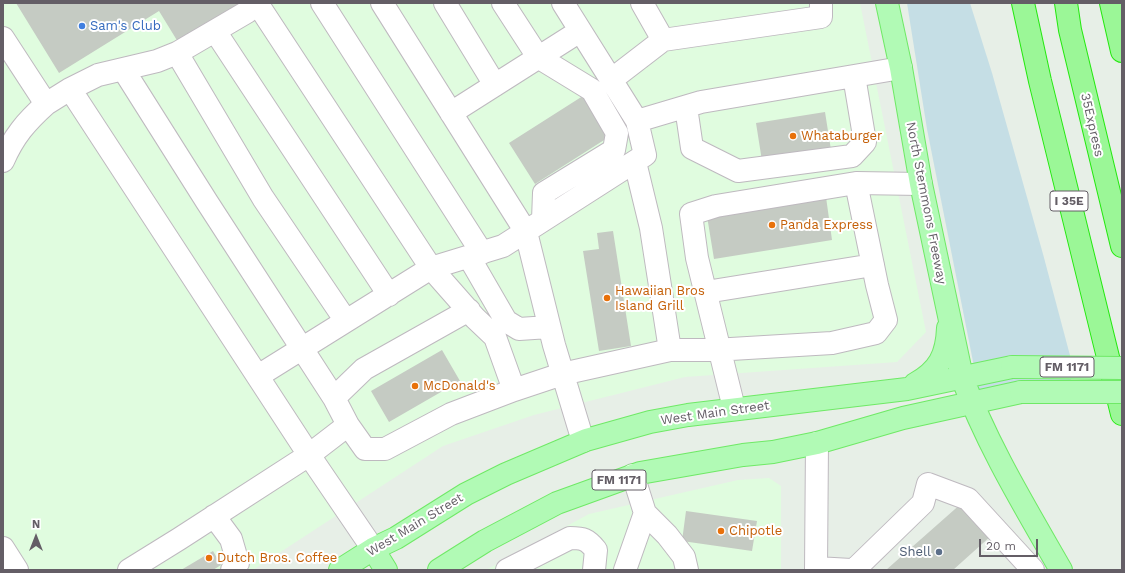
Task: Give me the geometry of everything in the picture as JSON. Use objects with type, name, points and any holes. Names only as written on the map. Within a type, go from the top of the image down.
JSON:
[{"type":"highway","points":[[1007,3],[1030,36]]},
{"type":"highway","name":"I 35E","points":[[1023,3],[1120,401]]},
{"type":"highway","name":"35Express","points":[[1066,3],[1070,30],[1122,246]]},
{"type":"highway","points":[[1111,3],[1122,51]]},
{"type":"main road","name":"North Stemmons Freeway","points":[[887,3],[901,68],[921,184],[962,377],[971,402],[1008,479],[1061,570]]},
{"type":"main road","points":[[907,389],[928,377],[938,367],[948,342],[948,315]]},
{"type":"main road","name":"West Main Street","points":[[340,570],[373,549],[396,538],[466,494],[506,474],[583,440],[650,422],[734,408],[838,398],[907,389],[1012,367],[1122,368]]},
{"type":"main road","name":"FM 1171","points":[[439,570],[485,541],[557,503],[633,475],[743,455],[773,452],[817,442],[903,418],[1021,392],[1120,401]]},
{"type":"main road","points":[[373,549],[386,570]]},
{"type":"street","points":[[3,161],[20,130],[28,120],[46,104],[70,89],[98,75],[157,61],[177,54],[247,12],[253,3]]},
{"type":"street","points":[[257,3],[431,268],[475,318],[495,337],[514,390]]},
{"type":"street","points":[[322,3],[475,255],[506,321],[519,330],[549,326]]},
{"type":"street","points":[[382,3],[451,113],[535,226]]},
{"type":"street","points":[[445,3],[494,85]]},
{"type":"street","points":[[503,3],[538,57],[592,90],[617,133],[614,150],[544,193],[535,226],[549,326],[562,374],[583,440]]},
{"type":"street","points":[[258,376],[431,268],[503,246],[645,155],[637,121],[563,3]]},
{"type":"street","points":[[642,3],[663,40]]},
{"type":"street","points":[[611,80],[663,40],[820,17],[821,3]]},
{"type":"street","points":[[215,31],[389,295]]},
{"type":"street","points":[[451,113],[580,31]]},
{"type":"street","points":[[3,38],[46,104]]},
{"type":"street","points":[[177,54],[263,198],[346,321]]},
{"type":"street","points":[[637,121],[701,102],[901,68]]},
{"type":"street","points":[[123,69],[334,398],[348,425],[365,449],[385,449],[451,414],[514,390],[562,374],[670,350],[832,343],[876,333],[886,320],[856,183]]},
{"type":"street","points":[[686,107],[692,148],[738,171],[852,156],[864,142],[854,76]]},
{"type":"street","points":[[70,89],[309,455],[373,549]]},
{"type":"street","points":[[635,162],[651,228],[670,350]]},
{"type":"street","points":[[734,408],[697,258],[691,214],[716,206],[856,183],[921,184]]},
{"type":"street","points":[[706,292],[873,265]]},
{"type":"street","points":[[334,398],[364,369],[469,310]]},
{"type":"street","points":[[129,570],[309,455],[348,425]]},
{"type":"street","points":[[817,442],[816,569],[851,570]]},
{"type":"street","points":[[633,475],[645,514],[667,534],[684,557],[687,570]]},
{"type":"street","points":[[854,570],[923,503],[928,484],[968,499],[1026,568]]},
{"type":"street","points":[[625,570],[645,514]]},
{"type":"street","points":[[214,516],[230,539],[238,563],[232,570]]},
{"type":"street","points":[[507,570],[570,538],[581,538],[590,542],[596,550],[594,570]]},
{"type":"street","points":[[3,548],[17,570]]},
{"type":"shaded area","points":[[3,3],[860,3],[926,332],[897,362],[685,377],[534,415],[443,446],[253,570],[3,570]]},
{"type":"shaded area","points":[[907,3],[970,3],[992,73],[1072,363],[1070,398],[980,397],[927,129]]},
{"type":"shaded area","points":[[769,478],[781,486],[781,570],[486,570],[589,514],[738,480]]},
{"type":"building","name":"Sam's Club","points":[[16,3],[241,3],[178,42],[159,11],[59,73]]},
{"type":"building","points":[[586,94],[612,135],[535,184],[509,143]]},
{"type":"building","name":"Whataburger","points":[[825,112],[831,150],[762,161],[756,123]]},
{"type":"building","points":[[826,197],[832,240],[714,259],[707,216]]},
{"type":"building","name":"Hawaiian Bros Island Grill","points":[[613,231],[631,346],[599,351],[583,251],[599,249],[597,233]]},
{"type":"building","name":"McDonald's","points":[[442,350],[460,381],[389,422],[371,391]]},
{"type":"building","name":"Shell","points":[[963,502],[992,535],[953,570],[886,570]]},
{"type":"building","points":[[686,511],[757,521],[752,551],[682,541]]},
{"type":"building","name":"Dutch Bros. Coffee","points":[[213,551],[221,565],[213,570],[181,570]]},
{"type":"place","name":"Sam's Club","points":[[82,26]]},
{"type":"place","name":"Whataburger","points":[[793,136]]},
{"type":"place","name":"Panda Express","points":[[772,225]]},
{"type":"place","name":"Hawaiian Bros Island Grill","points":[[607,298]]},
{"type":"place","name":"McDonald's","points":[[415,386]]},
{"type":"place","name":"Chipotle","points":[[721,531]]},
{"type":"place","name":"Shell","points":[[939,552]]},
{"type":"place","name":"Dutch Bros. Coffee","points":[[209,558]]}]
